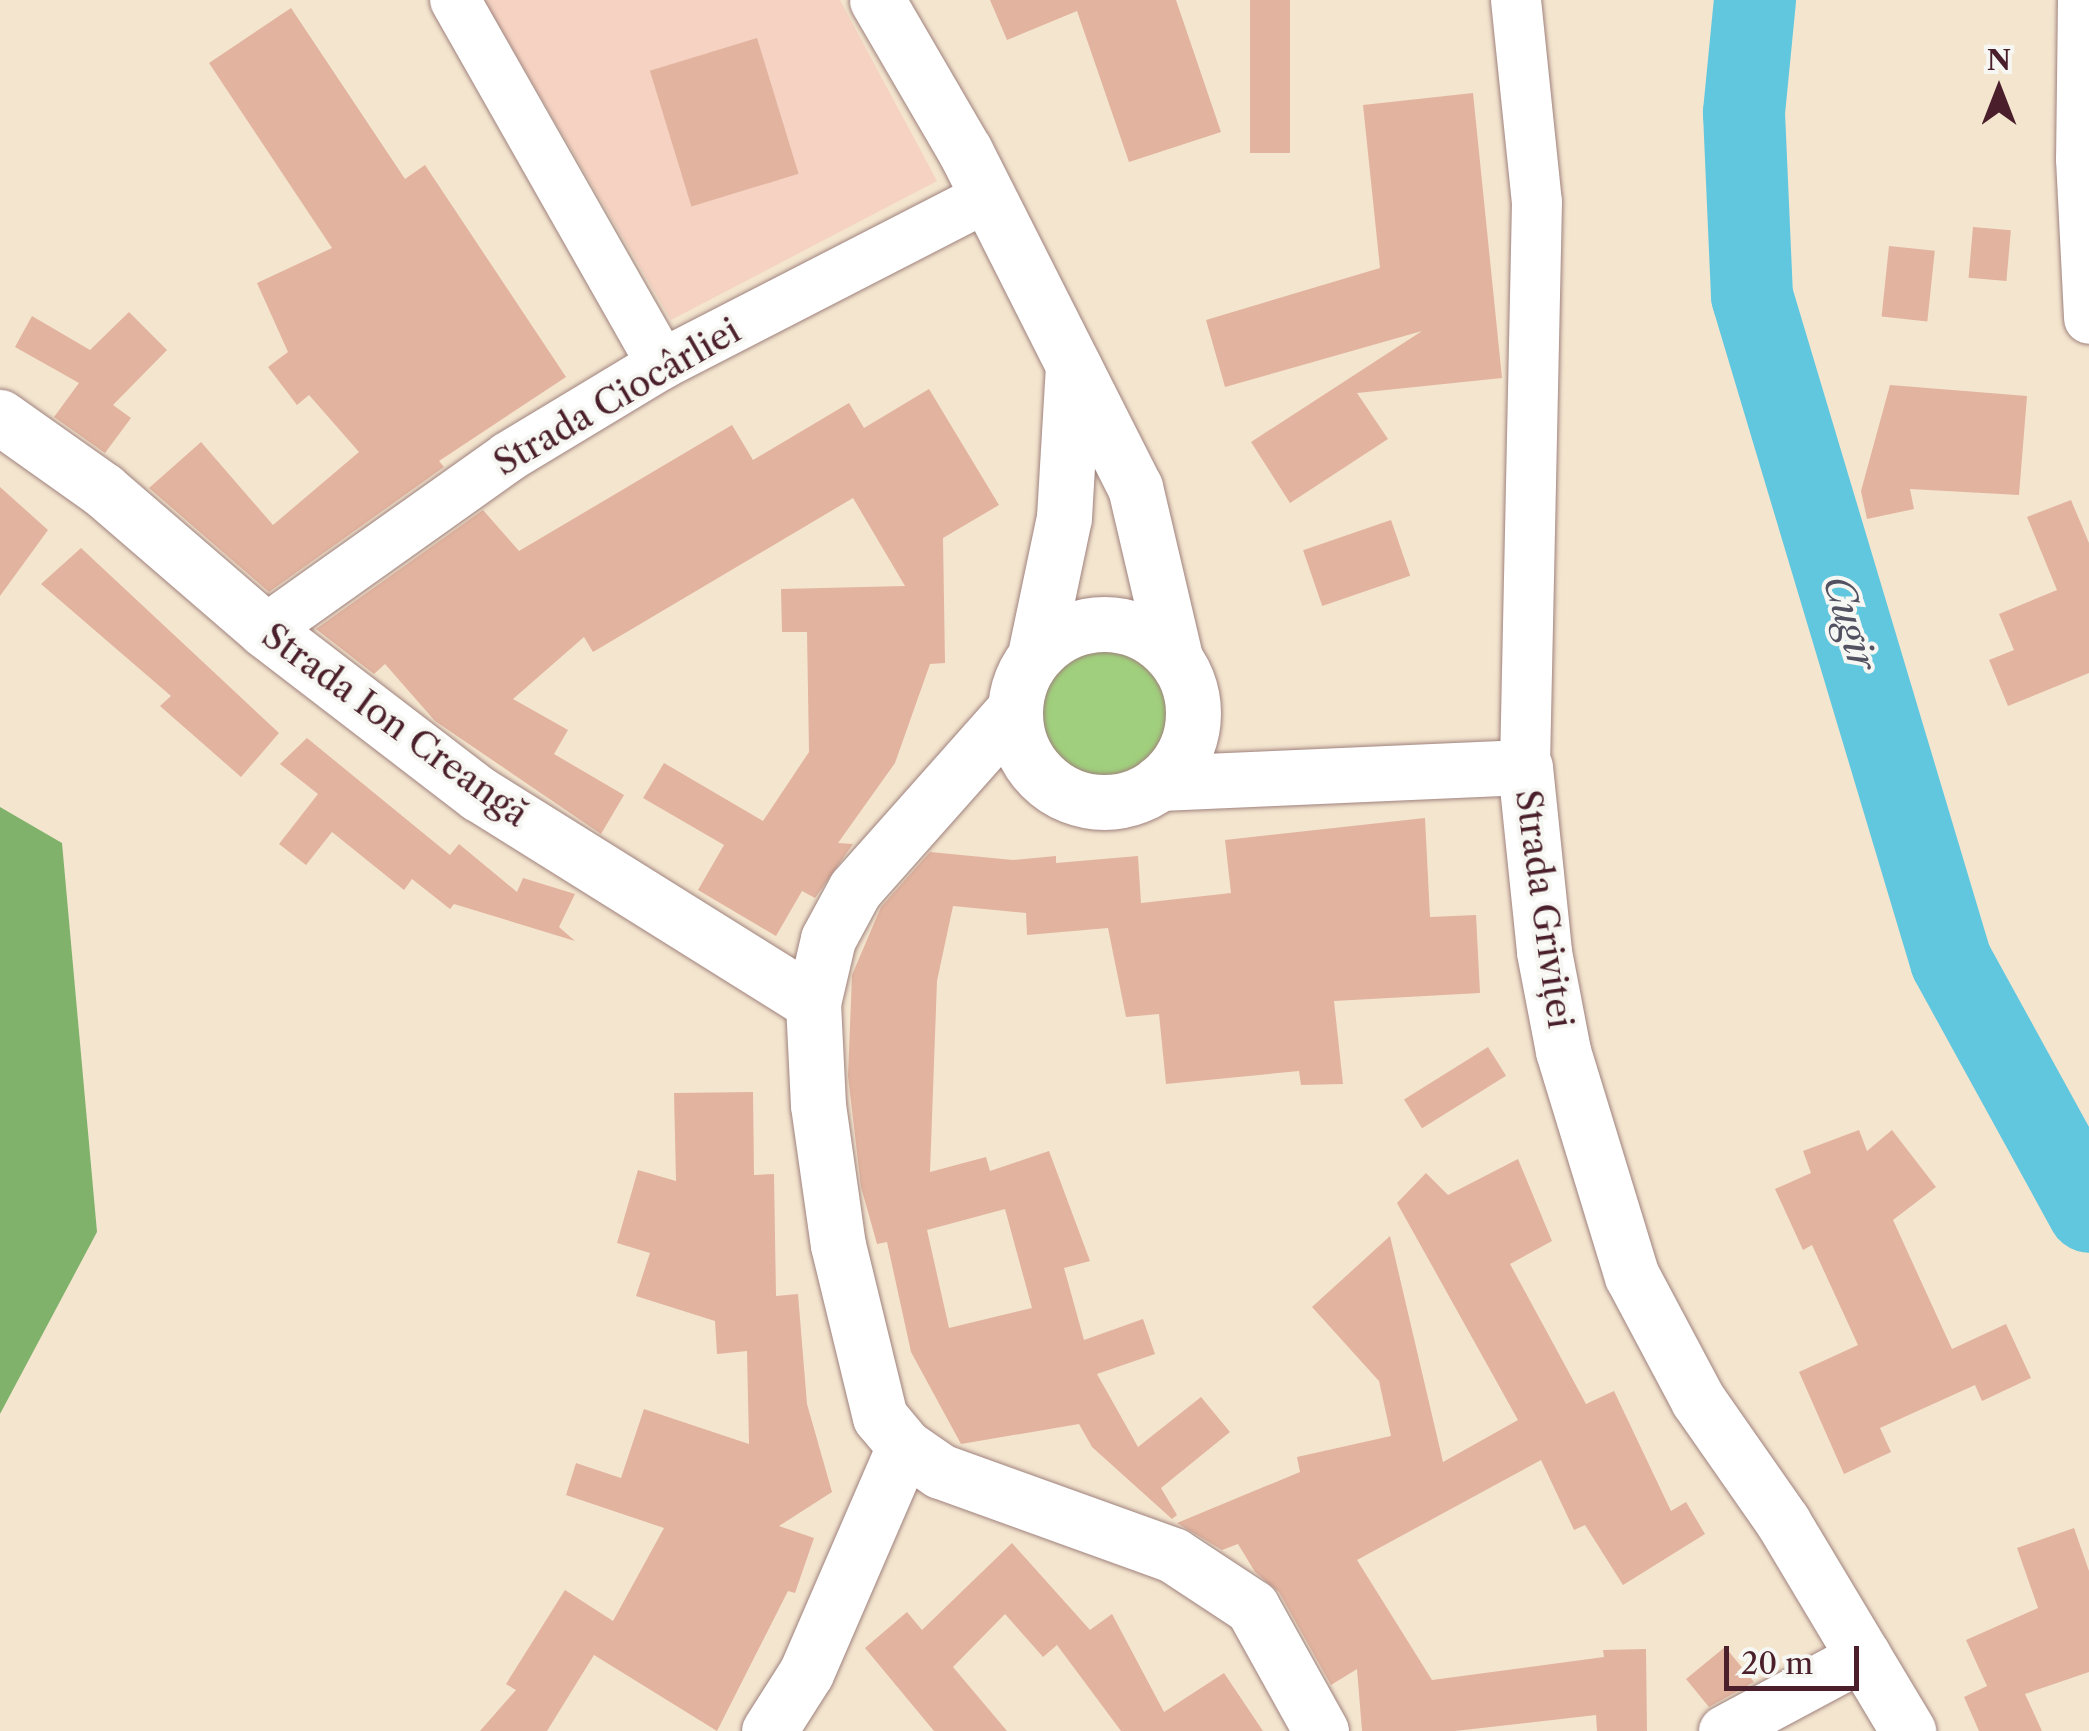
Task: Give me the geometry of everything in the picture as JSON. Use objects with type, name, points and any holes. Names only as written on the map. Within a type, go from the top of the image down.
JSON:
[{"type":"main road","points":[[877,0],[988,196],[1073,357],[1135,487],[1183,679],[1186,746],[1159,783]]},
{"type":"main road","points":[[1073,357],[1064,517],[1035,655],[1014,710],[855,889],[828,940],[814,1003],[818,1106],[838,1245],[880,1417],[904,1446],[940,1471],[1172,1555],[1252,1607],[1321,1731]]},
{"type":"main road","name":"Strada Ion Creangă","points":[[0,417],[103,490],[265,630],[479,794],[814,1003]]},
{"type":"main road","points":[[1035,655],[1055,638],[1106,624],[1132,628],[1287,777]]},
{"type":"main road","points":[[1014,710],[1031,764],[1076,798],[1105,802],[1159,783],[1525,768]]},
{"type":"main road","name":"Strada Griviței","points":[[1525,768],[1544,952],[1563,1051],[1632,1276],[1698,1400],[1866,1654],[1908,1731]]},
{"type":"main road","points":[[769,1731],[806,1673],[904,1446]]},
{"type":"street","points":[[454,0],[662,364]]},
{"type":"street","name":"Strada Griviței","points":[[1516,0],[1537,202],[1525,768]]},
{"type":"street","points":[[2083,0],[2081,159],[2089,319]]},
{"type":"street","name":"Strada Ciocârliei","points":[[265,630],[508,458],[662,364],[988,196]]},
{"type":"street","points":[[1724,1731],[1866,1654]]},
{"type":"shaded area","points":[[484,0],[840,0],[937,181],[671,320]]},
{"type":"green space","points":[[1102,640],[1129,646],[1151,661],[1166,683],[1172,710],[1166,737],[1151,759],[1129,774],[1102,780],[1075,774],[1053,759],[1038,737],[1032,710],[1038,683],[1053,661],[1075,646]]},
{"type":"green space","points":[[0,807],[62,843],[97,1232],[0,1414]]},
{"type":"building","points":[[990,0],[1176,0],[1221,132],[1129,162],[1077,11],[1007,40]]},
{"type":"building","points":[[1250,0],[1290,0],[1290,153],[1250,153]]},
{"type":"building","points":[[291,8],[405,179],[425,165],[566,377],[439,461],[444,467],[269,592],[149,488],[201,442],[273,525],[359,452],[309,395],[297,405],[268,367],[288,352],[257,283],[332,248],[209,63]]},
{"type":"building","points":[[757,38],[799,174],[691,207],[650,71]]},
{"type":"building","points":[[1473,93],[1502,378],[1357,393],[1388,439],[1290,503],[1251,442],[1422,331],[1225,387],[1206,320],[1380,268],[1363,105]]},
{"type":"building","points":[[1973,227],[2011,230],[2006,281],[1969,278]]},
{"type":"building","points":[[1889,246],[1935,251],[1927,321],[1882,317]]},
{"type":"building","points":[[129,312],[167,350],[113,405],[131,418],[105,453],[54,417],[79,383],[15,347],[32,316],[90,350]]},
{"type":"building","points":[[1890,385],[2027,396],[2019,495],[1910,489],[1914,509],[1867,519],[1861,491]]},
{"type":"building","points":[[929,389],[999,505],[943,538],[945,663],[930,664],[895,763],[838,843],[853,844],[815,898],[802,891],[776,936],[698,890],[724,845],[643,798],[664,763],[763,821],[809,752],[807,632],[782,632],[781,589],[905,586],[853,498],[593,652],[584,637],[513,699],[568,730],[554,754],[624,795],[601,834],[435,721],[385,664],[374,674],[316,629],[483,510],[519,551],[732,425],[753,460],[849,403],[864,428]]},
{"type":"building","points":[[0,487],[48,530],[0,596]]},
{"type":"building","points":[[2071,500],[2089,543],[2089,673],[2008,706],[1989,660],[2014,650],[1999,614],[2057,590],[2027,517]]},
{"type":"building","points":[[1391,520],[1410,576],[1322,606],[1303,550]]},
{"type":"building","points":[[81,548],[279,733],[241,777],[160,706],[171,696],[41,584]]},
{"type":"building","points":[[307,738],[450,855],[459,844],[517,892],[523,878],[575,894],[559,927],[575,941],[454,904],[450,909],[412,879],[404,890],[332,832],[306,865],[279,844],[318,794],[280,764]]},
{"type":"building","points":[[1425,818],[1430,917],[1476,915],[1480,993],[1334,1001],[1343,1084],[1301,1085],[1299,1071],[1166,1084],[1159,1014],[1126,1017],[1108,928],[1027,935],[1026,913],[953,906],[937,981],[930,1172],[986,1157],[990,1171],[1049,1151],[1090,1261],[1064,1268],[1084,1340],[1143,1319],[1155,1354],[1097,1374],[1138,1447],[1201,1397],[1230,1432],[1161,1488],[1177,1515],[1172,1519],[1092,1447],[1079,1424],[961,1444],[911,1352],[887,1242],[877,1244],[861,1187],[848,1076],[852,975],[881,907],[930,852],[1013,860],[1056,856],[1056,863],[1138,856],[1141,903],[1231,893],[1225,840]],"holes":[[[1005,1209],[1032,1308],[949,1328],[927,1230]]]},
{"type":"building","points":[[1488,1047],[1506,1076],[1422,1128],[1404,1099]]},
{"type":"building","points":[[753,1092],[754,1175],[774,1174],[776,1296],[798,1294],[807,1404],[832,1492],[779,1526],[814,1538],[795,1593],[788,1591],[717,1731],[594,1655],[547,1731],[480,1731],[516,1690],[506,1684],[565,1590],[613,1621],[664,1528],[566,1495],[576,1463],[621,1478],[644,1409],[749,1444],[747,1351],[717,1354],[715,1321],[636,1296],[650,1253],[617,1243],[638,1170],[676,1181],[674,1093]]},
{"type":"building","points":[[1859,1130],[1867,1151],[1892,1130],[1936,1187],[1893,1220],[1952,1349],[2006,1324],[2031,1378],[1982,1401],[1975,1385],[1880,1428],[1891,1452],[1844,1474],[1799,1372],[1858,1345],[1812,1245],[1803,1250],[1775,1189],[1811,1173],[1803,1151]]},
{"type":"building","points":[[1518,1159],[1552,1241],[1510,1264],[1586,1404],[1614,1391],[1671,1511],[1686,1502],[1705,1534],[1623,1585],[1585,1525],[1574,1530],[1541,1460],[1357,1560],[1432,1680],[1604,1657],[1603,1650],[1646,1649],[1647,1731],[1597,1731],[1596,1715],[1455,1731],[1362,1731],[1357,1669],[1331,1685],[1279,1592],[1255,1572],[1238,1544],[1222,1550],[1177,1523],[1300,1472],[1297,1457],[1391,1436],[1379,1381],[1312,1307],[1390,1236],[1443,1462],[1518,1420],[1397,1203],[1426,1173],[1448,1195]]},
{"type":"building","points":[[2074,1528],[2089,1571],[2089,1672],[2025,1694],[2042,1731],[1979,1731],[1964,1697],[1987,1686],[1966,1640],[2038,1608],[2017,1548]]},
{"type":"building","points":[[1012,1543],[1090,1630],[1112,1614],[1164,1712],[1224,1673],[1263,1731],[1121,1731],[1057,1645],[1043,1657],[1005,1614],[953,1667],[1007,1731],[934,1731],[865,1648],[907,1612],[922,1630]]},
{"type":"building","points":[[1725,1647],[1754,1682],[1709,1707],[1686,1679]]},
{"type":"waterway","name":"Cugir","points":[[1755,0],[1744,113],[1752,296],[1951,961],[2089,1212]]}]
